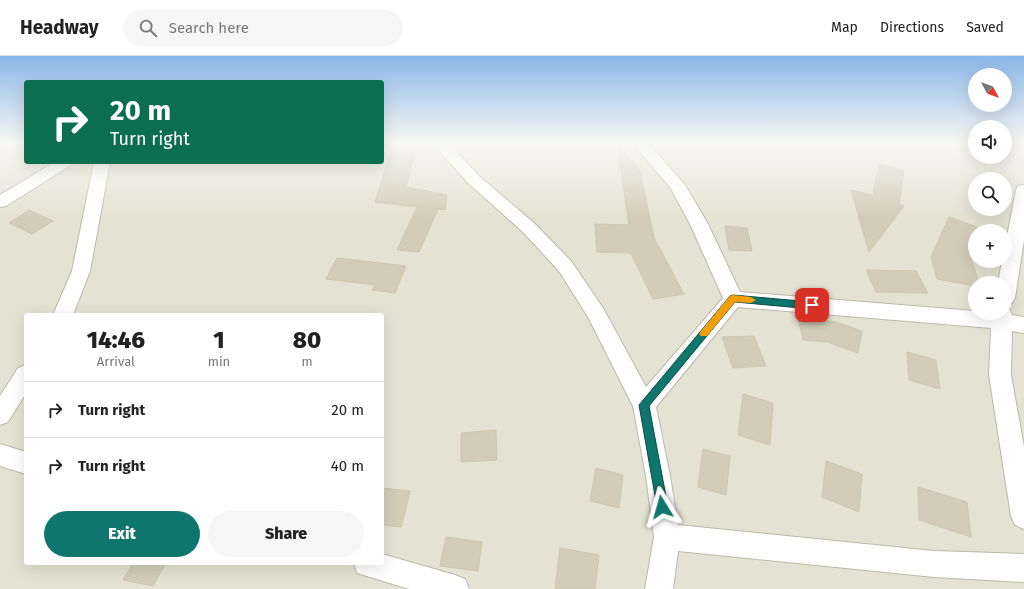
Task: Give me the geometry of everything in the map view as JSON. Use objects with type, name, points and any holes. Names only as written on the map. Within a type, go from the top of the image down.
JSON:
[{"type":"street","points":[[0,202],[56,168]]},
{"type":"street","points":[[64,313],[81,271],[101,168]]},
{"type":"street","points":[[463,168],[473,179],[528,228],[565,266],[596,313],[644,405],[658,476],[667,537],[660,589]]},
{"type":"street","points":[[661,168],[677,186],[699,224],[733,298]]},
{"type":"street","points":[[1009,276],[1024,190]]},
{"type":"street","points":[[644,405],[733,298]]},
{"type":"street","points":[[733,298],[968,315]]},
{"type":"street","points":[[1002,320],[1000,375],[1024,516]]},
{"type":"street","points":[[1010,320],[1024,325]]},
{"type":"street","points":[[0,415],[24,377]]},
{"type":"street","points":[[0,455],[24,462]]},
{"type":"street","points":[[667,537],[934,564],[1024,568]]},
{"type":"street","points":[[374,565],[455,589]]},
{"type":"shaded area","points":[[0,168],[1024,168],[1024,589],[0,589]]},
{"type":"building","points":[[386,168],[411,168],[406,187],[447,195],[445,210],[438,209],[419,252],[397,250],[417,207],[375,202]]},
{"type":"building","points":[[621,168],[637,168],[640,171],[654,238],[684,294],[653,299],[631,253],[597,252],[595,224],[629,225]]},
{"type":"building","points":[[878,168],[895,168],[904,170],[899,204],[904,206],[869,252],[851,190],[873,195]]},
{"type":"building","points":[[29,210],[53,221],[32,234],[9,223]]},
{"type":"building","points":[[949,217],[969,224],[968,268],[974,268],[977,276],[968,276],[968,285],[937,279],[931,257]]},
{"type":"building","points":[[725,226],[747,228],[752,251],[729,250]]},
{"type":"building","points":[[337,258],[406,266],[395,293],[372,290],[375,285],[326,279]]},
{"type":"building","points":[[866,270],[916,271],[928,293],[876,292]]},
{"type":"building","points":[[798,318],[836,322],[862,331],[858,353],[827,342],[803,340]]},
{"type":"building","points":[[754,336],[766,366],[733,368],[722,337]]},
{"type":"building","points":[[907,352],[936,360],[940,389],[909,380]]},
{"type":"building","points":[[743,394],[773,403],[770,445],[738,435]]},
{"type":"building","points":[[496,430],[497,460],[461,462],[461,433]]},
{"type":"building","points":[[703,449],[730,456],[726,495],[698,487]]},
{"type":"building","points":[[826,461],[862,474],[859,512],[822,497]]},
{"type":"building","points":[[596,468],[623,475],[619,508],[590,501]]},
{"type":"building","points":[[918,487],[967,502],[971,537],[919,520]]},
{"type":"building","points":[[384,488],[410,491],[401,527],[384,525]]},
{"type":"building","points":[[446,537],[482,542],[478,571],[440,566]]},
{"type":"building","points":[[560,548],[599,555],[595,589],[555,589]]},
{"type":"building","points":[[132,565],[165,565],[153,586],[123,580]]},
{"type":"slow traffic","points":[[704,334],[733,298],[751,300]]},
{"type":"route","points":[[662,507],[658,476],[644,405],[733,298],[812,305]]}]
